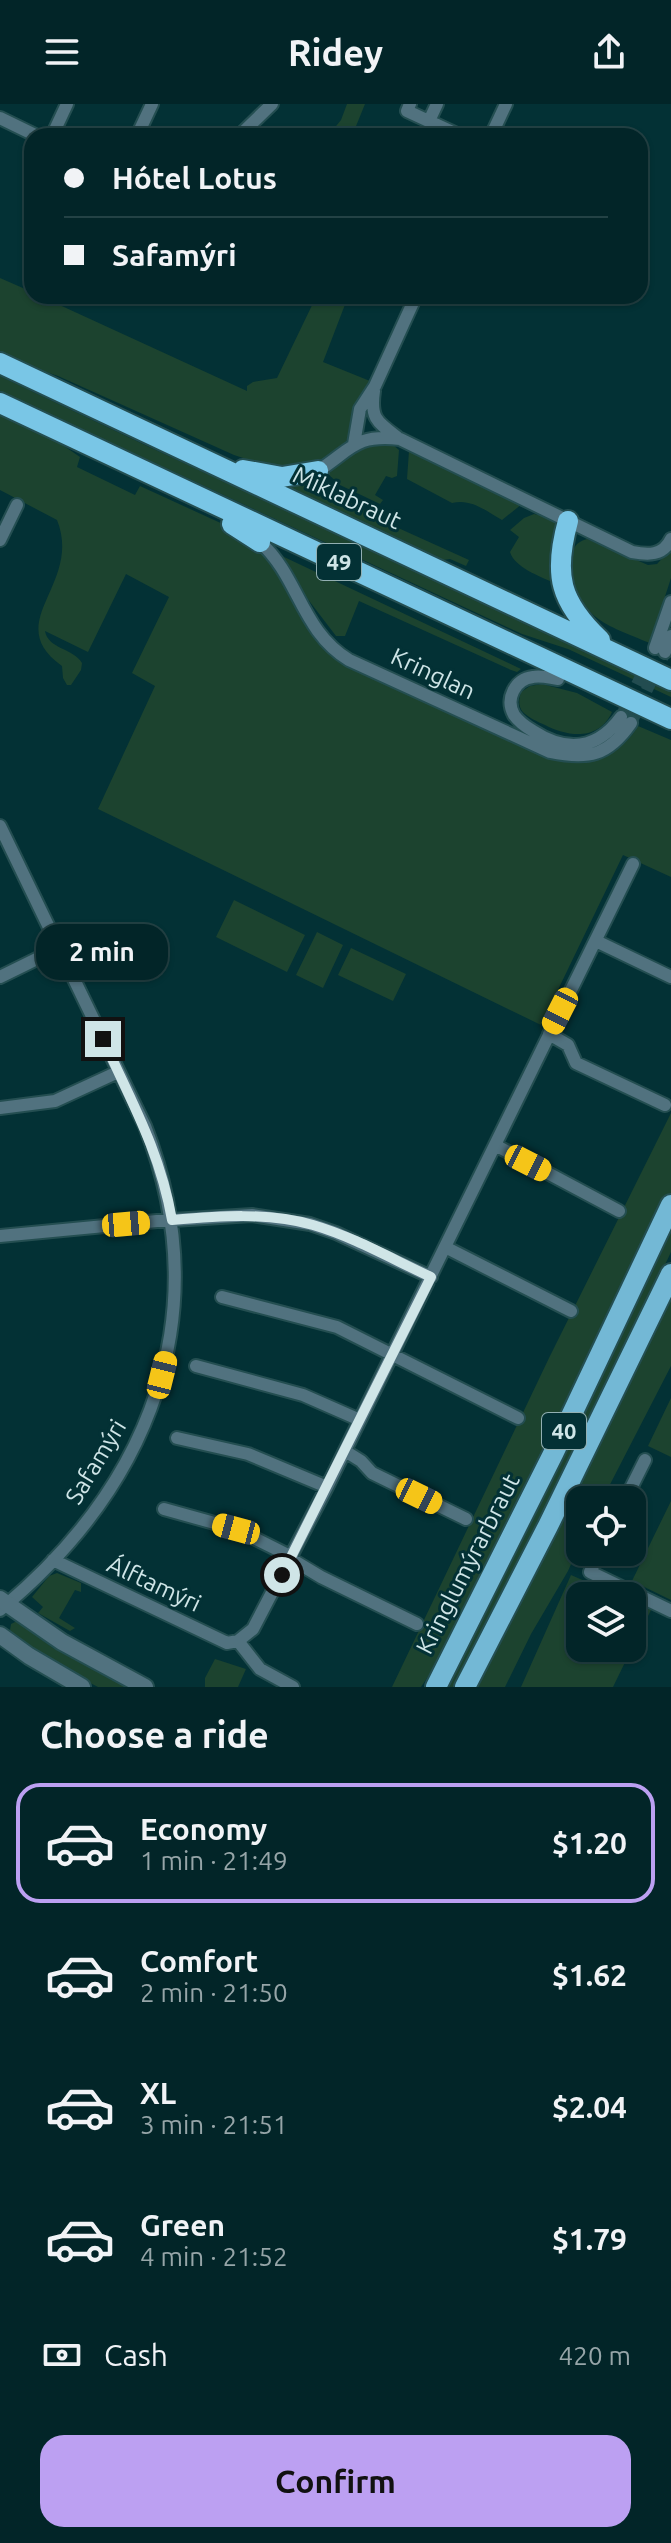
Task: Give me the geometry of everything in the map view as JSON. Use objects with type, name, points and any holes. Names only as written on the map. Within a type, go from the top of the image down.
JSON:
[{"type":"highway","name":"Miklabraut","points":[[0,363],[671,680]]},
{"type":"highway","name":"49","points":[[0,403],[671,719]]},
{"type":"highway","points":[[61,432],[97,461],[242,528],[260,542]]},
{"type":"highway","points":[[216,465],[282,477],[318,471]]},
{"type":"highway","points":[[568,521],[560,556],[564,593],[582,623],[615,654]]},
{"type":"highway","points":[[558,679],[583,689],[617,693]]},
{"type":"main road","name":"Kringlumýrarbraut","points":[[436,1687],[554,1452],[671,1205]]},
{"type":"main road","name":"40","points":[[465,1687],[548,1526],[671,1274]]},
{"type":"street","points":[[56,128],[67,104]]},
{"type":"street","points":[[141,128],[152,104]]},
{"type":"street","points":[[247,128],[272,104]]},
{"type":"street","points":[[410,104],[407,111],[444,128]]},
{"type":"street","points":[[429,121],[437,104]]},
{"type":"street","points":[[495,128],[506,104]]},
{"type":"street","points":[[0,118],[24,130]]},
{"type":"street","points":[[354,444],[360,409],[375,386],[412,304]]},
{"type":"street","points":[[375,386],[373,414],[378,423],[400,439],[632,552],[660,552],[671,539]]},
{"type":"street","points":[[318,471],[354,444],[379,437],[400,439]]},
{"type":"street","points":[[0,540],[17,505]]},
{"type":"street","name":"Kringlan","points":[[260,542],[271,552],[317,631],[333,650],[349,660],[550,752],[569,756],[594,754],[620,738],[626,720],[604,737],[580,745],[557,743],[520,723],[511,708],[511,698],[521,680],[532,677],[558,679]]},
{"type":"street","points":[[671,602],[660,650],[671,636]]},
{"type":"street","name":"Safamýri","points":[[0,826],[145,1126],[156,1155],[172,1220],[176,1278],[173,1323],[165,1365],[149,1415],[128,1461],[102,1501],[53,1560],[2,1604]]},
{"type":"street","points":[[293,1687],[260,1669],[238,1641],[253,1629],[291,1558],[633,864]]},
{"type":"street","points":[[596,941],[671,977]]},
{"type":"street","points":[[0,977],[59,948]]},
{"type":"street","points":[[549,1034],[568,1045],[576,1063],[665,1105]]},
{"type":"street","points":[[0,1108],[55,1101],[118,1072]]},
{"type":"street","points":[[495,1145],[619,1211]]},
{"type":"street","points":[[0,1236],[252,1215],[310,1224],[336,1233],[431,1277]]},
{"type":"street","points":[[445,1247],[571,1311]]},
{"type":"street","points":[[222,1297],[337,1327],[518,1418]]},
{"type":"street","points":[[196,1366],[303,1395],[360,1420]]},
{"type":"street","points":[[177,1438],[248,1454],[327,1487]]},
{"type":"street","points":[[345,1451],[372,1473],[466,1519]]},
{"type":"street","points":[[632,1486],[645,1460]]},
{"type":"street","points":[[164,1509],[236,1529],[321,1577],[417,1624]]},
{"type":"street","name":"Álftamýri","points":[[53,1560],[227,1643],[238,1641]]},
{"type":"street","points":[[593,1566],[590,1572],[671,1611]]},
{"type":"street","points":[[2,1604],[85,1656],[145,1687]]},
{"type":"street","points":[[0,1635],[82,1687]]},
{"type":"green space","points":[[347,104],[365,104],[355,128],[334,128]]},
{"type":"green space","points":[[0,278],[24,288],[24,304],[57,304],[247,391],[247,386],[253,382],[277,378],[313,304],[345,304],[323,362],[370,381],[343,446],[314,466],[280,470],[234,455],[0,353]]},
{"type":"green space","points":[[0,376],[671,688],[671,697],[568,649],[522,634],[0,391]]},
{"type":"green space","points":[[0,413],[48,435],[80,457],[77,467],[135,495],[140,486],[225,525],[266,555],[311,633],[328,651],[550,758],[588,761],[600,758],[621,746],[638,726],[671,740],[671,877],[623,855],[541,1025],[98,809],[155,686],[132,673],[169,597],[126,574],[88,652],[45,631],[51,641],[82,663],[71,685],[67,685],[62,666],[45,650],[39,634],[40,618],[60,564],[62,543],[57,520],[0,490]]},
{"type":"green space","points":[[392,444],[399,450],[397,476],[386,476],[375,495],[383,500],[380,504],[340,485],[328,474],[364,445]]},
{"type":"green space","points":[[409,451],[522,504],[502,520],[472,504],[452,503],[407,479]]},
{"type":"green space","points":[[315,481],[330,493],[385,522],[469,560],[466,566],[450,559],[443,560],[275,482]]},
{"type":"green space","points":[[534,514],[553,518],[560,526],[554,583],[522,567],[510,552],[519,537],[510,530]]},
{"type":"green space","points":[[587,539],[648,565],[657,564],[671,549],[671,578],[650,643],[620,631],[595,616],[578,595],[573,554],[579,542]]},
{"type":"green space","points":[[282,556],[521,669],[517,672],[511,670],[359,601],[345,636],[336,636],[297,585]]},
{"type":"green space","points":[[542,684],[577,693],[612,712],[599,728],[591,732],[573,734],[554,729],[530,717],[520,706],[521,692],[530,686]]},
{"type":"green space","points":[[234,900],[305,935],[287,972],[216,937]]},
{"type":"green space","points":[[317,932],[343,945],[323,988],[296,975]]},
{"type":"green space","points":[[351,948],[406,974],[393,1001],[338,975]]},
{"type":"green space","points":[[671,1113],[671,1197],[441,1657],[421,1687],[392,1687],[549,1358]]},
{"type":"green space","points":[[671,1232],[671,1252],[599,1405],[458,1687],[448,1687],[556,1474]]},
{"type":"green space","points":[[671,1296],[671,1366],[609,1486],[577,1486]]},
{"type":"green space","points":[[671,1398],[671,1457],[648,1446]]},
{"type":"green space","points":[[671,1501],[671,1600],[646,1588],[646,1582],[632,1581],[639,1566],[646,1566],[646,1552]]},
{"type":"green space","points":[[566,1509],[568,1571],[531,1634],[505,1687],[478,1687]]},
{"type":"green space","points":[[57,1573],[81,1583],[81,1592],[75,1590],[59,1618],[75,1628],[70,1631],[38,1613],[43,1607],[32,1597],[49,1576]]},
{"type":"green space","points":[[571,1575],[587,1582],[568,1582]]},
{"type":"green space","points":[[566,1586],[566,1662],[625,1662],[613,1687],[521,1687]]},
{"type":"green space","points":[[17,1621],[53,1648],[127,1687],[98,1687],[59,1667],[13,1635],[11,1624]]},
{"type":"green space","points":[[215,1659],[246,1669],[238,1687],[205,1687],[205,1678]]},
{"type":"tunnel","points":[[621,717],[655,648]]},
{"type":"tunnel","points":[[631,723],[665,652]]},
{"type":"route","points":[[103,1039],[145,1126],[162,1173],[172,1220],[252,1215],[310,1224],[431,1277],[282,1575]]}]
